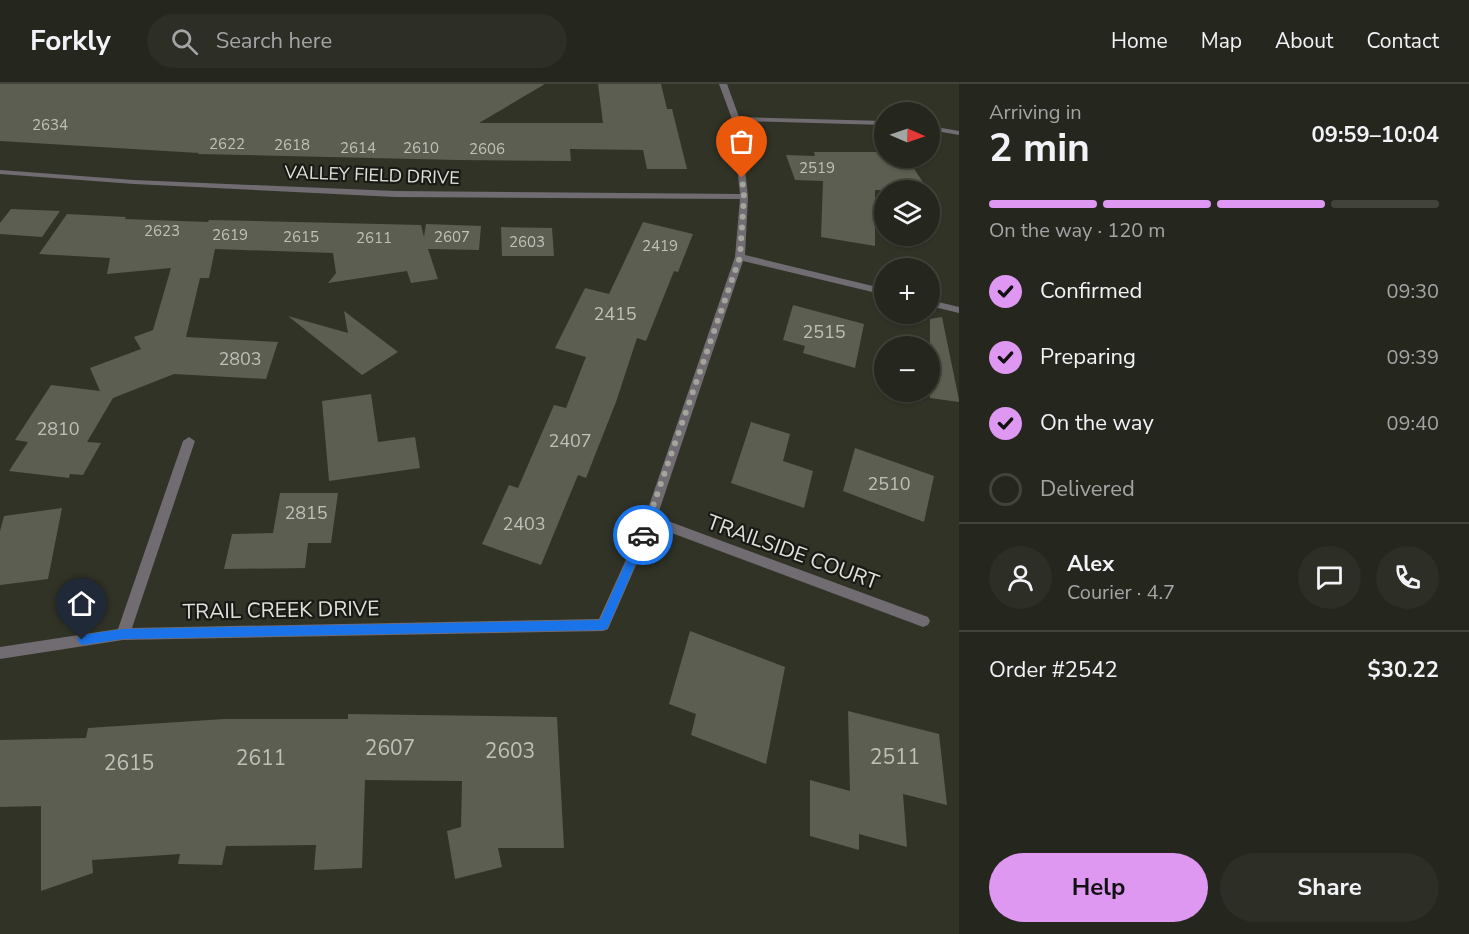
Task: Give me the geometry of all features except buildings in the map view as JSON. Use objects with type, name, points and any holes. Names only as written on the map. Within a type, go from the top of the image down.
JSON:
[{"type":"street","points":[[650,520],[740,257],[744,197],[736,119],[723,84]]},
{"type":"street","points":[[736,119],[874,123]]},
{"type":"street","points":[[940,130],[959,133]]},
{"type":"street","name":"VALLEY FIELD DRIVE","points":[[0,172],[134,182],[395,194],[744,197]]},
{"type":"street","points":[[740,257],[874,289]]},
{"type":"street","points":[[940,305],[959,309]]},
{"type":"street","points":[[123,634],[189,441]]},
{"type":"street","name":"TRAILSIDE COURT","points":[[650,520],[923,621]]},
{"type":"street","name":"TRAIL CREEK DRIVE","points":[[0,653],[123,634],[603,625],[650,520]]},
{"type":"way so far","points":[[643,535],[740,257],[744,197],[742,178]]},
{"type":"route","points":[[82,640],[123,634],[603,625],[643,535]]}]
